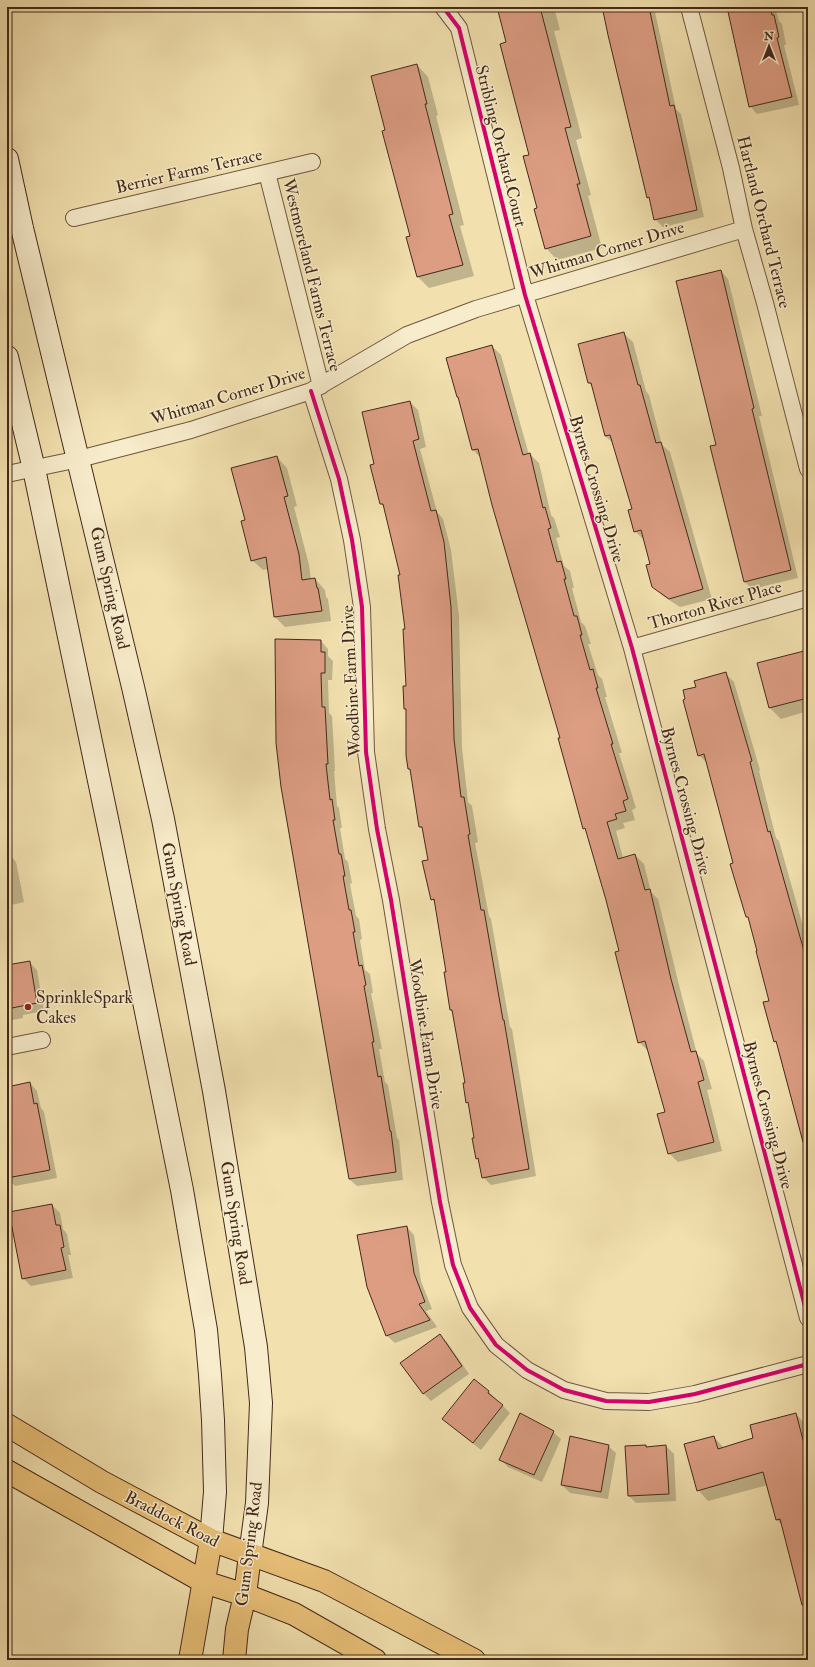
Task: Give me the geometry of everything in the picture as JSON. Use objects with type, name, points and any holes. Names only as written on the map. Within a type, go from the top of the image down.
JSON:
[{"type":"main road","name":"Gum Spring Road","points":[[7,159],[22,228],[79,459],[163,819],[214,1091],[256,1347],[261,1403],[257,1502],[245,1595],[237,1629],[234,1660]]},
{"type":"main road","points":[[7,358],[34,469],[170,1125],[206,1330],[213,1420],[215,1492],[211,1540],[190,1660]]},
{"type":"main road","name":"Braddock Road","points":[[7,1425],[102,1482],[211,1540],[324,1581],[474,1660]]},
{"type":"main road","points":[[7,1471],[204,1582],[245,1595],[294,1614],[375,1660]]},
{"type":"street","name":"Stribling Orchard Court","points":[[443,7],[459,28],[525,295]]},
{"type":"street","name":"Hartland Orchard Terrace","points":[[689,7],[731,168],[744,228],[808,469]]},
{"type":"street","name":"Berrier Farms Terrace","points":[[74,218],[312,162]]},
{"type":"street","name":"Westmoreland Farms Terrace","points":[[267,172],[316,389]]},
{"type":"street","name":"Whitman Corner Drive","points":[[7,474],[79,459],[191,430],[316,389],[407,335],[476,309],[744,228]]},
{"type":"street","name":"Byrnes Crossing Drive","points":[[525,295],[632,648],[808,1318]]},
{"type":"street","name":"Woodbine Farm Drive","points":[[316,389],[339,479],[352,540],[362,607],[366,752],[376,821],[391,900],[440,1202],[453,1265],[470,1308],[496,1345],[527,1370],[564,1390],[606,1401],[649,1402],[695,1394],[808,1364]]},
{"type":"street","name":"Thorton River Place","points":[[632,648],[808,598]]},
{"type":"street","points":[[7,1047],[42,1040]]},
{"type":"building","points":[[497,7],[540,7],[571,127],[565,128],[580,184],[577,184],[591,236],[545,249],[534,209],[537,208],[523,156],[529,155],[500,44],[506,42]]},
{"type":"building","points":[[604,7],[649,7],[670,106],[674,105],[697,210],[654,220],[649,197],[647,198],[608,35],[603,11],[605,10]]},
{"type":"building","points":[[727,7],[770,7],[772,15],[774,15],[779,37],[777,38],[792,97],[749,107]]},
{"type":"building","points":[[417,64],[427,104],[425,104],[453,214],[449,215],[463,265],[417,277],[406,237],[410,236],[382,131],[385,130],[371,76]]},
{"type":"building","points":[[721,270],[754,408],[752,409],[791,570],[744,582],[710,446],[716,445],[676,281]]},
{"type":"building","points":[[624,332],[638,385],[640,385],[656,443],[661,442],[703,589],[669,599],[652,587],[646,565],[650,564],[641,530],[634,532],[628,510],[632,509],[610,435],[605,436],[591,383],[588,383],[578,344]]},
{"type":"building","points":[[492,345],[523,455],[530,453],[543,508],[545,507],[551,528],[548,529],[557,562],[561,561],[566,579],[564,579],[574,616],[577,616],[582,635],[580,635],[590,670],[593,669],[598,688],[596,688],[613,744],[611,744],[628,799],[623,801],[626,811],[615,814],[617,819],[607,822],[618,859],[635,854],[645,890],[650,889],[671,979],[691,1052],[696,1051],[704,1080],[698,1082],[714,1142],[668,1154],[657,1114],[665,1112],[645,1041],[638,1043],[615,952],[619,951],[606,900],[585,828],[583,829],[558,738],[560,738],[492,505],[478,449],[472,450],[446,358]]},
{"type":"building","points":[[410,401],[419,439],[413,441],[431,511],[436,510],[444,542],[451,607],[454,739],[461,797],[464,797],[470,834],[468,835],[481,910],[484,910],[529,1169],[482,1178],[478,1158],[476,1159],[472,1138],[474,1138],[468,1102],[466,1103],[463,1083],[465,1083],[452,1010],[450,1010],[444,972],[446,972],[434,899],[431,900],[422,861],[428,860],[422,827],[419,827],[410,769],[408,769],[406,755],[406,709],[404,709],[403,686],[406,686],[403,629],[405,629],[398,575],[400,575],[383,504],[380,504],[370,465],[374,464],[362,412]]},
{"type":"building","points":[[277,456],[288,496],[284,497],[299,554],[302,580],[315,578],[322,611],[274,617],[266,557],[251,561],[241,521],[245,520],[231,468]]},
{"type":"building","points":[[275,639],[321,640],[321,652],[325,652],[325,673],[321,673],[322,707],[325,707],[328,764],[326,764],[330,800],[332,799],[335,820],[333,820],[339,854],[341,854],[345,876],[343,876],[349,910],[351,910],[355,932],[353,932],[359,966],[362,965],[366,985],[364,986],[374,1042],[372,1042],[378,1077],[381,1076],[391,1131],[396,1172],[349,1179],[281,787],[276,743]]},
{"type":"building","points":[[808,650],[808,698],[769,708],[757,663]]},
{"type":"building","points":[[726,672],[752,761],[750,762],[768,832],[770,831],[808,965],[808,1141],[803,1142],[776,1041],[774,1042],[763,1002],[769,1001],[748,917],[746,917],[730,864],[733,863],[704,754],[698,756],[683,700],[685,699],[683,690],[696,687],[694,681]]},
{"type":"building","points":[[30,961],[37,1003],[7,1009],[7,965]]},
{"type":"building","points":[[30,1082],[34,1104],[37,1103],[50,1170],[7,1178],[7,1087]]},
{"type":"building","points":[[52,1204],[56,1225],[60,1225],[64,1247],[61,1248],[66,1270],[22,1279],[9,1212]]},
{"type":"building","points":[[407,1226],[414,1273],[425,1302],[419,1304],[430,1320],[386,1336],[367,1287],[357,1235]]},
{"type":"building","points":[[440,1334],[462,1366],[423,1394],[400,1363]]},
{"type":"building","points":[[474,1379],[503,1405],[473,1443],[442,1419]]},
{"type":"building","points":[[520,1413],[554,1431],[534,1475],[499,1460]]},
{"type":"building","points":[[796,1413],[808,1459],[808,1604],[802,1605],[780,1519],[776,1520],[763,1472],[697,1491],[684,1444],[714,1436],[718,1449],[753,1438],[750,1425]]},
{"type":"building","points":[[570,1436],[609,1445],[601,1492],[561,1485]]},
{"type":"building","points":[[646,1445],[646,1447],[666,1445],[669,1494],[628,1496],[625,1446]]},
{"type":"cycle path","points":[[443,7],[459,28],[525,295],[632,648],[808,1318]]},
{"type":"cycle path","points":[[311,391],[339,479],[352,540],[362,607],[366,752],[377,829],[391,900],[440,1202],[453,1265],[470,1308],[496,1345],[527,1370],[564,1390],[606,1401],[649,1402],[695,1394],[808,1364]]},
{"type":"place","name":"SprinkleSpark Cakes","points":[[28,1007]]}]
